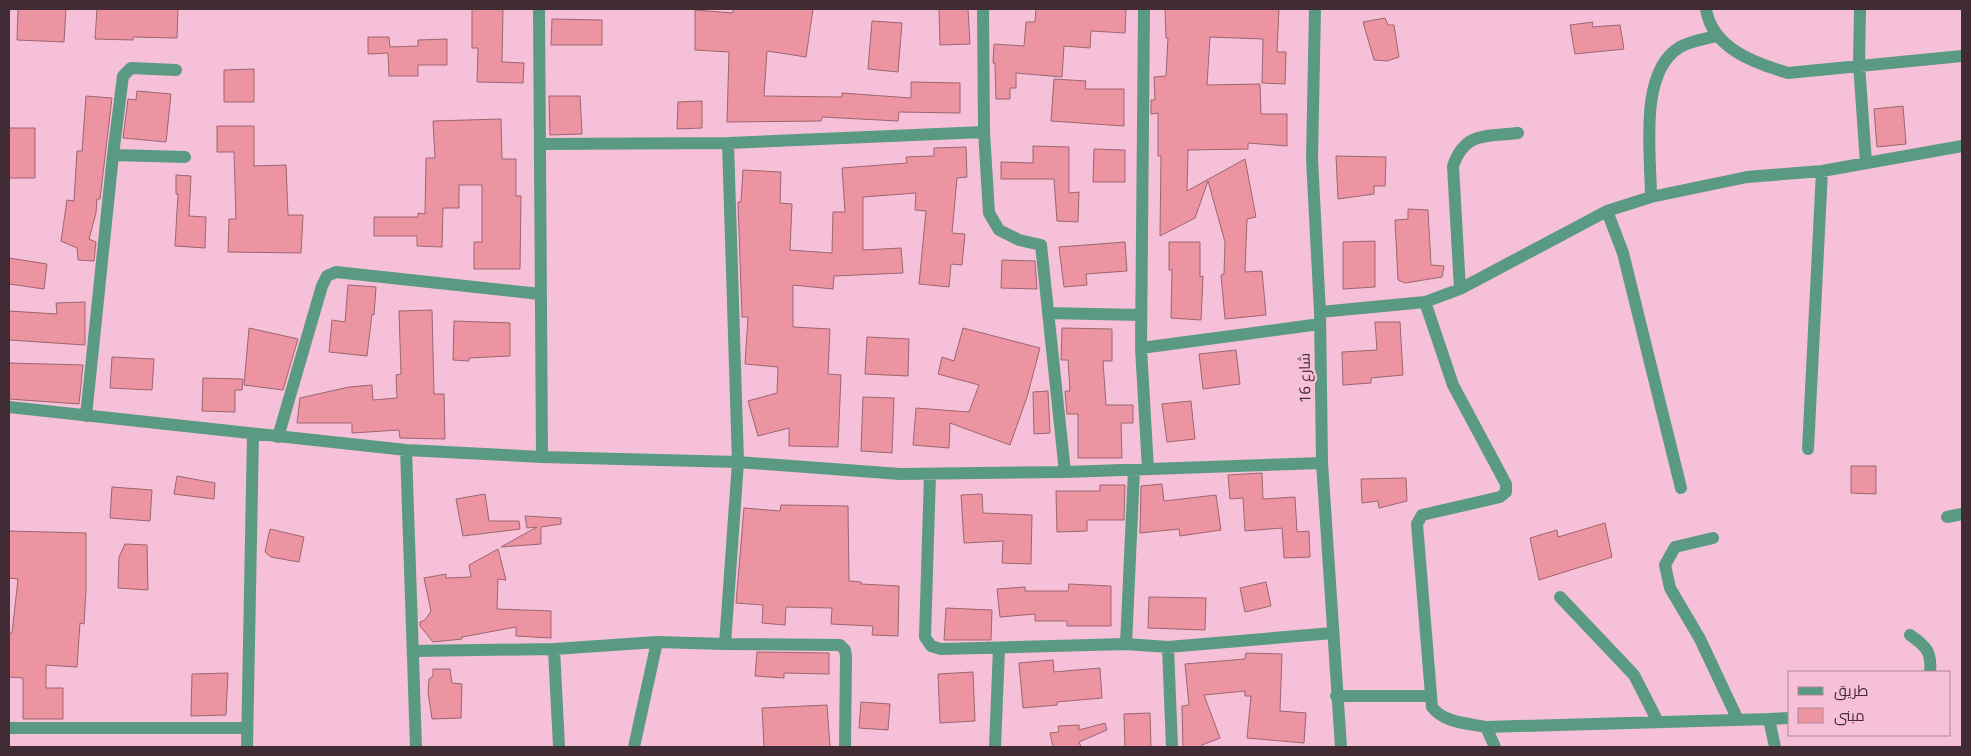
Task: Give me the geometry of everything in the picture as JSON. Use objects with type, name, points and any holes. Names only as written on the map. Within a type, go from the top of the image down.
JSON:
[{"type":"street","points":[[539,9],[542,457]]},
{"type":"street","points":[[982,9],[984,132],[989,213],[999,230],[1019,240],[1041,244],[1066,472]]},
{"type":"street","points":[[1144,9],[1141,348],[1148,468]]},
{"type":"street","name":"شارع 16","points":[[1314,9],[1312,159],[1320,318],[1322,462],[1336,696],[1341,747]]},
{"type":"street","points":[[1706,9],[1708,22],[1716,36],[1733,51],[1769,68],[1788,73],[1859,64],[1962,56]]},
{"type":"street","points":[[1860,9],[1859,64],[1866,163]]},
{"type":"street","points":[[1651,197],[1651,101],[1654,81],[1662,66],[1680,47],[1716,36]]},
{"type":"street","points":[[86,416],[123,76],[131,68],[176,70]]},
{"type":"street","points":[[540,144],[728,143],[984,132]]},
{"type":"street","points":[[1460,289],[1453,166],[1458,151],[1474,138],[1518,133]]},
{"type":"street","points":[[725,644],[738,462],[728,143]]},
{"type":"street","points":[[1141,348],[1425,302],[1460,289],[1607,211],[1651,197],[1747,178],[1822,171],[1962,146]]},
{"type":"street","points":[[113,156],[185,157]]},
{"type":"street","points":[[1808,449],[1822,171]]},
{"type":"street","points":[[1607,211],[1623,253],[1681,488]]},
{"type":"street","points":[[278,437],[322,286],[327,276],[336,272],[540,294]]},
{"type":"street","points":[[1425,302],[1452,385],[1506,484],[1506,492],[1500,497],[1422,515],[1417,524],[1432,707],[1437,714],[1445,718],[1486,727],[1788,718]]},
{"type":"street","points":[[1048,313],[1141,315]]},
{"type":"street","points":[[9,407],[406,450],[542,457],[738,462],[900,474],[1066,472],[1322,462]]},
{"type":"street","points":[[247,747],[253,434]]},
{"type":"street","points":[[406,450],[416,747]]},
{"type":"street","points":[[1126,644],[1134,470]]},
{"type":"street","points":[[930,474],[925,637],[931,646],[940,650],[1126,644],[1168,647],[1333,632]]},
{"type":"street","points":[[1946,517],[1962,514]]},
{"type":"street","points":[[1713,538],[1675,546],[1665,565],[1670,588],[1700,639],[1738,720]]},
{"type":"street","points":[[1560,597],[1634,675],[1658,722]]},
{"type":"street","points":[[1910,635],[1922,643],[1931,655],[1930,671]]},
{"type":"street","points":[[413,651],[554,649],[657,642],[840,645],[845,650],[846,656],[845,747]]},
{"type":"street","points":[[634,747],[657,642]]},
{"type":"street","points":[[1168,647],[1172,747]]},
{"type":"street","points":[[995,747],[999,648]]},
{"type":"street","points":[[554,649],[559,747]]},
{"type":"street","points":[[1336,696],[1431,696]]},
{"type":"street","points":[[1769,720],[1775,747]]},
{"type":"street","points":[[1486,727],[1495,747]]},
{"type":"street","points":[[9,728],[247,728]]},
{"type":"building","points":[[18,9],[66,9],[64,42],[17,40]]},
{"type":"building","points":[[97,9],[178,9],[177,38],[133,37],[133,40],[95,39]]},
{"type":"building","points":[[472,9],[503,9],[502,62],[524,63],[523,83],[477,82],[478,48],[472,48]]},
{"type":"building","points":[[733,9],[813,9],[806,57],[767,51],[764,96],[842,97],[842,93],[911,98],[911,82],[960,83],[960,113],[899,112],[898,121],[822,117],[821,121],[727,122],[729,52],[695,50],[695,10],[733,13]]},
{"type":"building","points":[[939,9],[968,9],[970,44],[940,45]]},
{"type":"building","points":[[1036,9],[1126,9],[1125,33],[1091,31],[1090,48],[1064,46],[1062,77],[1016,73],[1016,88],[1010,88],[1010,99],[996,99],[995,63],[993,63],[994,44],[1024,46],[1026,22],[1035,22]]},
{"type":"building","points":[[1165,9],[1279,9],[1277,52],[1286,52],[1285,84],[1262,83],[1263,39],[1210,37],[1207,85],[1260,84],[1261,114],[1287,114],[1287,146],[1248,143],[1248,149],[1188,150],[1187,191],[1245,159],[1256,217],[1247,219],[1245,272],[1262,271],[1266,315],[1225,319],[1221,275],[1224,274],[1225,242],[1208,181],[1195,218],[1160,236],[1161,156],[1158,156],[1158,113],[1151,114],[1151,100],[1155,100],[1154,77],[1166,76],[1168,38],[1166,38]]},
{"type":"building","points":[[1385,18],[1388,25],[1394,25],[1399,57],[1387,61],[1374,60],[1363,22]]},
{"type":"building","points":[[552,19],[602,20],[602,45],[551,45]]},
{"type":"building","points":[[872,21],[902,23],[898,72],[868,69]]},
{"type":"building","points":[[1593,22],[1592,27],[1620,25],[1624,49],[1575,54],[1570,25]]},
{"type":"building","points":[[368,37],[389,37],[390,47],[418,46],[418,40],[447,39],[447,65],[418,65],[418,76],[389,76],[388,53],[368,54]]},
{"type":"building","points":[[254,69],[254,102],[224,102],[224,70]]},
{"type":"building","points":[[1054,79],[1086,81],[1085,89],[1124,89],[1124,126],[1051,121]]},
{"type":"building","points":[[137,91],[171,94],[166,142],[123,138],[128,99],[136,100]]},
{"type":"building","points":[[86,96],[112,98],[100,199],[97,199],[96,213],[89,239],[96,242],[94,261],[78,260],[77,248],[61,241],[67,200],[74,201],[77,151],[82,151]]},
{"type":"building","points":[[549,96],[580,96],[582,134],[550,135]]},
{"type":"building","points":[[702,101],[702,128],[677,129],[678,102]]},
{"type":"building","points":[[1903,106],[1906,144],[1877,147],[1874,109]]},
{"type":"building","points":[[501,119],[502,159],[516,159],[516,196],[521,196],[520,269],[474,269],[474,242],[482,242],[482,185],[459,185],[459,208],[443,208],[442,247],[417,246],[417,236],[374,236],[374,217],[418,217],[418,213],[425,214],[426,158],[435,158],[433,121]]},
{"type":"building","points":[[217,126],[254,126],[254,166],[286,165],[288,215],[303,215],[301,253],[228,252],[229,219],[236,219],[234,152],[217,152]]},
{"type":"building","points":[[9,128],[35,128],[35,178],[9,178]]},
{"type":"building","points":[[1033,146],[1069,147],[1069,193],[1079,192],[1078,222],[1057,221],[1054,179],[1001,179],[1001,162],[1033,163]]},
{"type":"building","points":[[966,147],[967,177],[957,178],[952,233],[965,234],[962,265],[951,264],[949,287],[919,284],[926,211],[915,210],[916,193],[863,197],[863,250],[901,248],[903,273],[834,276],[833,289],[793,285],[793,327],[830,329],[828,374],[841,375],[838,447],[789,446],[789,428],[758,436],[748,401],[777,393],[778,367],[745,364],[748,317],[742,317],[738,202],[741,202],[743,170],[781,172],[780,203],[792,204],[790,250],[832,253],[833,212],[845,212],[842,168],[907,163],[906,157],[934,156],[934,148]]},
{"type":"building","points":[[1094,149],[1125,150],[1125,182],[1093,182]]},
{"type":"building","points":[[1336,156],[1386,157],[1385,186],[1374,186],[1374,194],[1338,199]]},
{"type":"building","points":[[176,175],[191,176],[189,216],[206,217],[205,248],[175,246],[178,194],[176,194]]},
{"type":"building","points":[[1408,209],[1428,210],[1431,265],[1444,266],[1442,277],[1405,283],[1398,280],[1395,220],[1408,219]]},
{"type":"building","points":[[1375,241],[1375,287],[1343,289],[1343,242]]},
{"type":"building","points":[[1125,242],[1127,271],[1086,274],[1087,285],[1064,287],[1059,247]]},
{"type":"building","points":[[1169,242],[1200,242],[1200,277],[1203,276],[1201,320],[1171,318],[1172,270],[1169,270]]},
{"type":"building","points":[[9,258],[47,264],[44,289],[9,284]]},
{"type":"building","points":[[1002,260],[1035,261],[1037,289],[1001,288]]},
{"type":"building","points":[[348,285],[376,287],[374,315],[372,314],[367,356],[329,352],[332,320],[345,322]]},
{"type":"building","points":[[85,302],[85,345],[9,340],[9,311],[57,314],[56,303]]},
{"type":"building","points":[[432,310],[434,394],[444,394],[445,439],[400,438],[399,430],[352,433],[352,423],[297,423],[300,398],[349,387],[372,385],[373,400],[397,398],[396,375],[401,374],[399,311]]},
{"type":"building","points":[[454,321],[510,323],[510,356],[469,358],[469,361],[453,360]]},
{"type":"building","points":[[1375,322],[1400,322],[1403,375],[1371,378],[1371,383],[1343,385],[1342,352],[1377,350]]},
{"type":"building","points":[[249,328],[298,339],[283,390],[244,385]]},
{"type":"building","points":[[963,328],[1040,348],[1027,397],[1010,445],[950,423],[949,448],[913,445],[916,408],[969,412],[979,385],[938,374],[942,357],[954,361]]},
{"type":"building","points":[[1062,328],[1112,329],[1112,361],[1103,361],[1106,405],[1133,405],[1133,423],[1121,423],[1122,458],[1078,458],[1078,414],[1067,414],[1065,391],[1070,391],[1068,360],[1061,360]]},
{"type":"building","points":[[867,337],[909,339],[908,376],[865,374]]},
{"type":"building","points":[[1236,350],[1240,384],[1203,389],[1199,354]]},
{"type":"building","points":[[112,357],[154,359],[152,390],[110,388]]},
{"type":"building","points":[[9,363],[83,365],[79,404],[9,399]]},
{"type":"building","points":[[203,378],[243,379],[242,390],[235,390],[235,412],[202,411]]},
{"type":"building","points":[[1048,391],[1050,433],[1034,434],[1033,392]]},
{"type":"building","points":[[863,397],[894,398],[892,453],[861,451]]},
{"type":"building","points":[[1191,401],[1195,439],[1167,442],[1162,404]]},
{"type":"building","points":[[1851,466],[1876,466],[1876,494],[1851,493]]},
{"type":"building","points":[[1262,473],[1263,499],[1295,497],[1297,532],[1309,531],[1310,557],[1284,558],[1282,528],[1245,531],[1243,498],[1230,499],[1228,475]]},
{"type":"building","points":[[177,476],[215,483],[214,499],[174,494]]},
{"type":"building","points":[[1406,478],[1407,501],[1379,508],[1378,501],[1362,503],[1361,479]]},
{"type":"building","points":[[1162,484],[1164,501],[1216,495],[1221,530],[1180,536],[1179,529],[1140,533],[1141,486]]},
{"type":"building","points":[[1100,485],[1125,485],[1124,520],[1087,520],[1087,531],[1057,532],[1056,491],[1100,491]]},
{"type":"building","points":[[112,487],[152,490],[150,521],[110,518]]},
{"type":"building","points":[[485,494],[489,521],[519,521],[520,529],[463,536],[456,499]]},
{"type":"building","points":[[982,494],[983,513],[1032,515],[1031,564],[1002,563],[1003,541],[964,543],[961,495]]},
{"type":"building","points":[[781,505],[848,506],[849,581],[861,582],[861,584],[899,586],[898,636],[872,635],[873,626],[831,624],[832,608],[786,607],[785,625],[762,623],[763,605],[736,603],[744,508],[780,511]]},
{"type":"building","points":[[525,516],[561,518],[561,524],[541,527],[541,544],[501,547],[537,527],[527,528]]},
{"type":"building","points":[[1605,523],[1612,557],[1539,580],[1530,538],[1557,530],[1558,537]]},
{"type":"building","points":[[270,529],[304,537],[299,562],[271,557],[265,552]]},
{"type":"building","points":[[9,531],[86,533],[84,624],[80,623],[77,667],[46,665],[46,688],[63,688],[63,719],[23,719],[23,678],[9,677],[9,633],[12,633],[18,579],[9,578]]},
{"type":"building","points":[[125,544],[147,545],[148,590],[118,588],[119,557]]},
{"type":"building","points":[[498,549],[506,580],[498,579],[497,609],[551,611],[551,638],[516,636],[516,627],[462,637],[462,639],[433,642],[420,626],[420,622],[425,620],[431,611],[424,578],[446,574],[446,578],[471,577],[469,565]]},
{"type":"building","points":[[1266,582],[1271,606],[1245,612],[1240,588]]},
{"type":"building","points":[[1069,584],[1111,586],[1111,626],[1067,626],[1067,621],[1035,621],[1035,614],[1000,617],[997,589],[1025,587],[1025,591],[1068,591]]},
{"type":"building","points":[[1149,597],[1206,598],[1205,630],[1148,628]]},
{"type":"building","points":[[946,608],[992,610],[991,640],[944,640]]},
{"type":"building","points":[[757,652],[829,653],[829,674],[784,673],[784,678],[755,676]]},
{"type":"building","points":[[1246,653],[1282,654],[1280,711],[1306,713],[1304,743],[1247,738],[1251,696],[1245,696],[1245,691],[1204,695],[1220,738],[1202,745],[1202,747],[1183,747],[1182,706],[1189,705],[1185,664],[1245,659]]},
{"type":"building","points":[[1053,660],[1054,672],[1100,668],[1102,698],[1057,702],[1057,705],[1023,708],[1019,663]]},
{"type":"building","points":[[433,669],[450,669],[452,683],[462,684],[461,718],[432,719],[428,692],[429,679],[433,676]]},
{"type":"building","points":[[973,672],[975,721],[940,723],[938,674]]},
{"type":"building","points":[[228,673],[226,715],[191,716],[192,674]]},
{"type":"building","points":[[861,702],[890,704],[888,730],[859,728]]},
{"type":"building","points":[[827,705],[830,747],[764,747],[762,708]]},
{"type":"building","points":[[1150,713],[1151,747],[1125,747],[1124,714]]},
{"type":"building","points":[[1105,723],[1107,730],[1079,742],[1081,747],[1053,747],[1050,733],[1059,732],[1058,726],[1079,725],[1079,730]]}]
